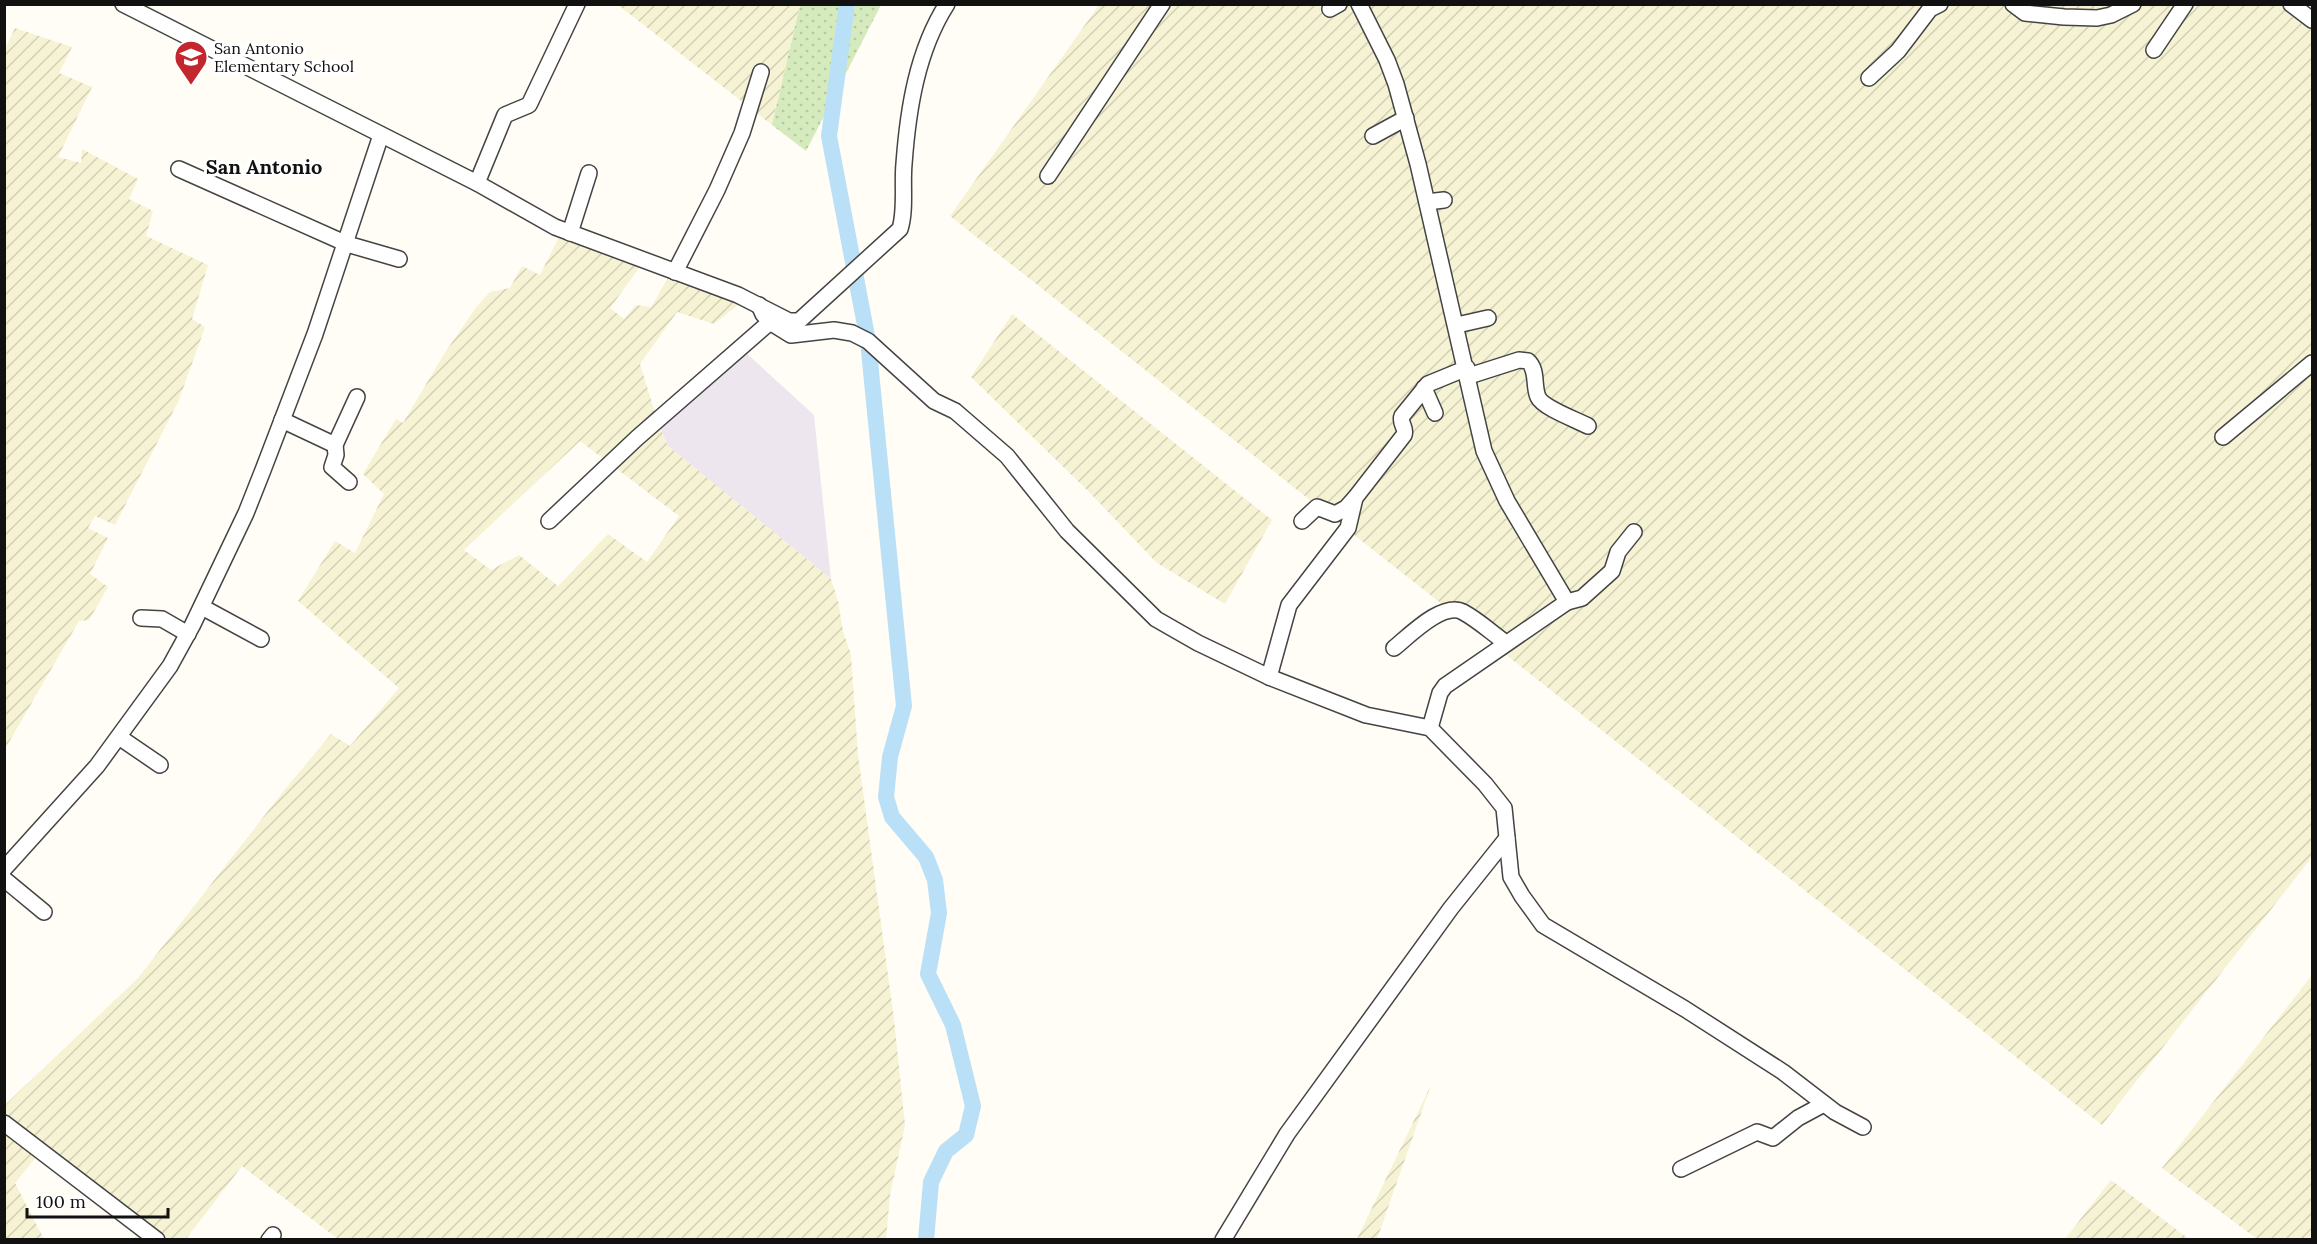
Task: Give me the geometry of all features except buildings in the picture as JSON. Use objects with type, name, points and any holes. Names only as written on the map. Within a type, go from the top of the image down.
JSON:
[{"type":"street","points":[[477,183],[505,115],[529,105],[577,4]]},
{"type":"street","points":[[132,6],[477,183],[549,224],[759,305],[789,321],[800,321],[897,232],[901,225],[904,163],[916,84],[927,40],[947,4]]},
{"type":"street","points":[[1048,176],[1162,4]]},
{"type":"street","points":[[1359,4],[1388,60],[1406,118],[1468,372],[1484,451],[1507,501],[1567,602]]},
{"type":"street","points":[[1869,78],[1898,51],[1930,9],[1940,4]]},
{"type":"street","points":[[2013,4],[2025,12],[2097,18],[2111,15],[2133,4]]},
{"type":"street","points":[[2154,50],[2185,4]]},
{"type":"street","points":[[2291,4],[2313,20]]},
{"type":"street","points":[[675,272],[717,190],[742,133],[761,72]]},
{"type":"street","points":[[1372,136],[1406,118]]},
{"type":"street","points":[[4,869],[77,790],[120,736],[170,666],[188,634],[246,513],[282,420],[346,244],[381,135]]},
{"type":"street","points":[[179,170],[346,244],[399,259]]},
{"type":"street","points":[[570,232],[589,173]]},
{"type":"street","points":[[1427,202],[1444,200]]},
{"type":"street","points":[[759,305],[770,322],[797,336],[834,330],[852,333],[868,341],[934,401],[956,411],[1006,456],[1065,529],[1156,619],[1198,644],[1269,677],[1366,715],[1430,728],[1478,776],[1504,808],[1511,878],[1543,925],[1685,1009],[1783,1072],[1849,1121],[1863,1127]]},
{"type":"street","points":[[1456,325],[1488,318]]},
{"type":"street","points":[[549,521],[637,438],[770,322]]},
{"type":"street","points":[[1302,521],[1317,507],[1335,514],[1348,507],[1405,434],[1401,417],[1430,382],[1519,360],[1528,361],[1533,368],[1538,397],[1543,404],[1588,426]]},
{"type":"street","points":[[2223,438],[2313,363]]},
{"type":"street","points":[[1424,388],[1435,413]]},
{"type":"street","points":[[349,482],[332,467],[336,455],[335,445],[357,397]]},
{"type":"street","points":[[282,420],[335,445]]},
{"type":"street","points":[[1269,677],[1289,605],[1350,526],[1355,498]]},
{"type":"street","points":[[1430,728],[1440,693],[1445,686],[1567,602],[1582,598],[1612,571],[1618,552],[1634,532]]},
{"type":"street","points":[[201,607],[261,639]]},
{"type":"street","points":[[1394,648],[1438,614],[1453,610],[1462,611],[1506,643]]},
{"type":"street","points":[[141,618],[162,620],[188,634]]},
{"type":"street","points":[[120,736],[160,765]]},
{"type":"street","points":[[1223,1239],[1287,1134],[1451,908],[1507,838]]},
{"type":"street","points":[[4,879],[45,912]]},
{"type":"street","points":[[1681,1169],[1757,1132],[1773,1138],[1798,1118],[1824,1104]]},
{"type":"street","points":[[4,1123],[157,1239]]},
{"type":"shaded area","points":[[618,5],[800,5],[772,125]]},
{"type":"shaded area","points":[[1099,5],[2312,5],[2312,857],[2102,1125],[950,216]]},
{"type":"shaded area","points":[[15,28],[72,47],[59,73],[92,87],[58,157],[81,163],[82,149],[138,179],[129,199],[153,211],[146,236],[208,265],[192,319],[205,327],[179,400],[115,525],[95,516],[88,528],[108,538],[90,574],[108,587],[89,620],[79,621],[5,749],[4,51]]},
{"type":"shaded area","points":[[560,235],[642,264],[610,308],[624,319],[636,305],[651,307],[669,276],[742,302],[714,324],[677,312],[640,364],[658,423],[668,446],[831,579],[838,601],[843,631],[851,655],[858,755],[894,1019],[905,1125],[890,1195],[886,1239],[338,1239],[242,1166],[186,1239],[133,1239],[139,1233],[38,1155],[15,1183],[44,1239],[5,1240],[5,1105],[138,978],[282,793],[331,734],[350,746],[399,688],[298,601],[335,541],[355,553],[384,494],[363,474],[396,419],[403,423],[444,354],[477,306],[490,292],[510,288],[522,266],[540,275]],"holes":[[[580,441],[679,516],[647,562],[608,534],[558,586],[519,555],[491,570],[464,550]]]},
{"type":"shaded area","points":[[1012,314],[1272,520],[1225,604],[1157,563],[1089,492],[971,377]]},
{"type":"shaded area","points":[[744,351],[814,415],[831,579],[668,446],[658,423]]},
{"type":"shaded area","points":[[2312,975],[2312,1239],[2257,1239],[2162,1168]]},
{"type":"shaded area","points":[[1431,1085],[1377,1239],[1357,1239]]},
{"type":"shaded area","points":[[2111,1180],[2189,1239],[2065,1239]]},
{"type":"green space","points":[[800,5],[881,5],[806,151],[772,125]]},
{"type":"waterway","points":[[847,4],[829,136],[868,341],[904,706],[890,757],[886,797],[892,817],[926,857],[935,880],[939,913],[928,974],[953,1025],[973,1106],[966,1135],[946,1151],[931,1182],[926,1240]]},
{"type":"place","name":"San Antonio Elementary School","points":[[191,86]]},
{"type":"district","name":"San Antonio","points":[[264,166]]}]
